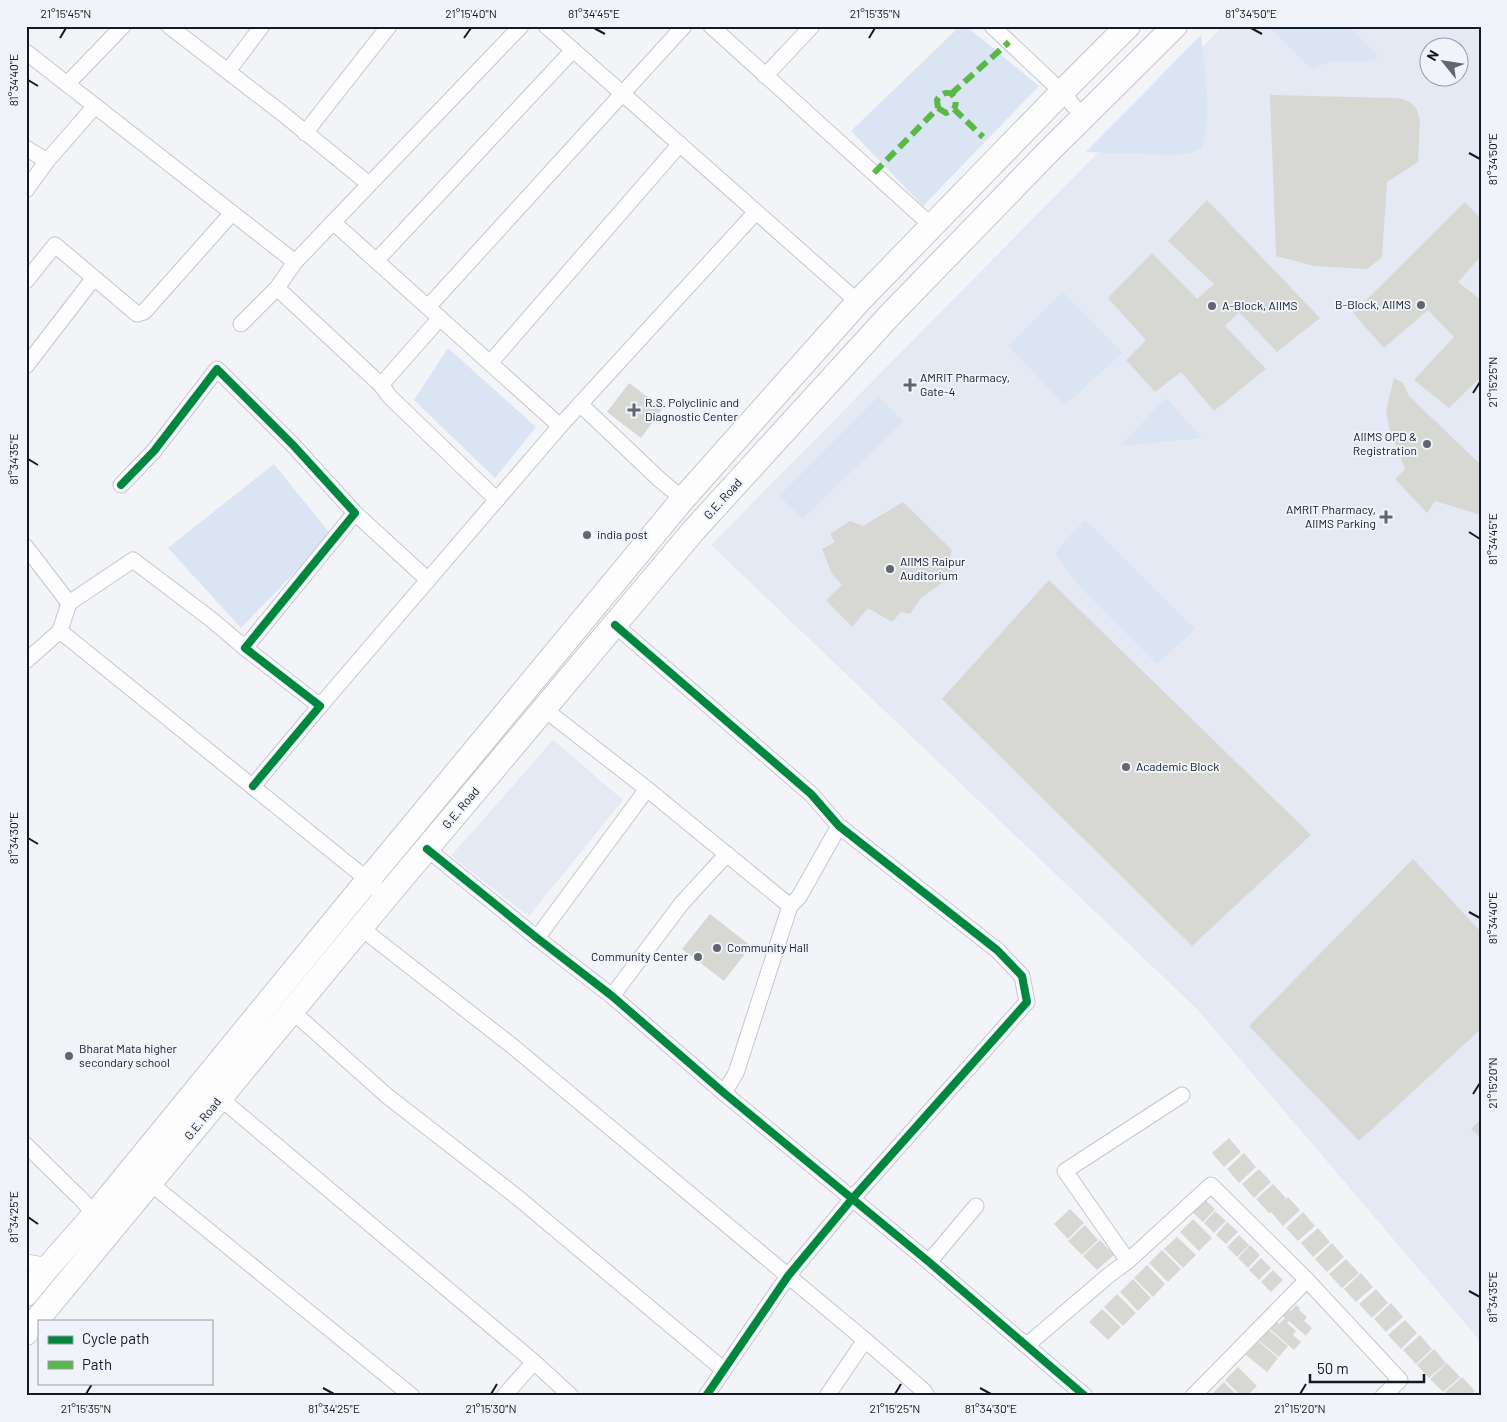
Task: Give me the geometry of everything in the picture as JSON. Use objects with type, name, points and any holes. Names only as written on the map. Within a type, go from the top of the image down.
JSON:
[{"type":"main road","points":[[26,1294],[37,1264],[104,1221],[368,880],[683,499],[858,302],[1128,26]]},
{"type":"main road","name":"G.E. Road","points":[[26,1333],[104,1221],[150,1183],[386,897],[694,530],[889,316],[1083,117],[1175,26]]},
{"type":"street","points":[[67,84],[124,26]]},
{"type":"street","points":[[169,26],[370,184]]},
{"type":"street","points":[[228,71],[262,26]]},
{"type":"street","points":[[305,133],[389,26]]},
{"type":"street","points":[[546,26],[858,302]]},
{"type":"street","points":[[428,307],[684,26]]},
{"type":"street","points":[[711,26],[932,226]]},
{"type":"street","points":[[765,76],[812,26]]},
{"type":"street","points":[[992,26],[1062,92],[1083,117]]},
{"type":"street","points":[[241,324],[277,288],[295,262],[520,27]]},
{"type":"street","points":[[376,260],[573,50]]},
{"type":"street","points":[[26,52],[295,262]]},
{"type":"street","points":[[26,190],[47,161],[95,106]]},
{"type":"street","points":[[490,363],[680,144]]},
{"type":"street","points":[[26,148],[47,161]]},
{"type":"street","points":[[253,786],[560,426],[756,212]]},
{"type":"street","points":[[26,280],[54,245],[137,314],[144,312],[232,213]]},
{"type":"street","points":[[334,222],[560,426]]},
{"type":"street","points":[[26,366],[93,278]]},
{"type":"street","points":[[277,288],[381,385],[390,397],[497,500]]},
{"type":"street","points":[[381,385],[440,318]]},
{"type":"street","points":[[121,485],[154,451],[217,369],[293,445],[355,513],[428,580]]},
{"type":"street","points":[[580,404],[660,480],[683,499]]},
{"type":"street","points":[[245,648],[355,513]]},
{"type":"street","points":[[26,547],[69,603]]},
{"type":"street","points":[[26,661],[60,630],[69,603],[133,560],[320,706]]},
{"type":"street","points":[[615,625],[811,794],[839,826],[997,950],[1022,976],[1027,1002],[852,1199],[788,1276],[706,1396]]},
{"type":"street","points":[[60,630],[368,880],[386,897]]},
{"type":"street","points":[[544,709],[647,789],[790,906]]},
{"type":"street","points":[[537,938],[647,789]]},
{"type":"street","points":[[724,1093],[736,1073],[790,906],[799,897],[839,826]]},
{"type":"street","points":[[427,849],[612,996],[724,1093],[929,1262],[1085,1396]]},
{"type":"street","points":[[612,996],[682,903],[727,854]]},
{"type":"street","points":[[361,928],[512,1045],[865,1340],[924,1391],[927,1396]]},
{"type":"street","points":[[291,1012],[386,1095],[517,1197],[724,1370]]},
{"type":"street","points":[[1128,1261],[1066,1172],[1182,1095]]},
{"type":"street","points":[[220,1098],[534,1362],[571,1396]]},
{"type":"street","points":[[26,1145],[104,1221]]},
{"type":"street","points":[[150,1183],[412,1396]]},
{"type":"street","points":[[1027,1345],[1128,1261],[1211,1185],[1307,1280],[1400,1380],[1383,1396]]},
{"type":"street","points":[[929,1262],[976,1206]]},
{"type":"street","points":[[1194,1396],[1307,1280]]},
{"type":"street","points":[[827,1396],[865,1340]]},
{"type":"street","points":[[504,1396],[534,1362]]},
{"type":"shaded area","points":[[960,26],[966,26],[1039,86],[923,206],[851,131]]},
{"type":"shaded area","points":[[1223,26],[1481,26],[1481,1342],[1198,1010],[711,545]]},
{"type":"shaded area","points":[[1269,26],[1349,26],[1378,56],[1373,61],[1332,61],[1311,69]]},
{"type":"shaded area","points":[[1201,35],[1207,107],[1207,121],[1202,148],[1191,153],[1174,155],[1086,152]]},
{"type":"shaded area","points":[[1063,292],[1122,353],[1065,405],[1008,346]]},
{"type":"shaded area","points":[[448,348],[536,427],[495,478],[414,400]]},
{"type":"shaded area","points":[[878,397],[903,421],[803,519],[779,496]]},
{"type":"shaded area","points":[[1166,398],[1202,438],[1120,446]]},
{"type":"shaded area","points":[[274,464],[331,535],[241,628],[168,548]]},
{"type":"shaded area","points":[[1085,520],[1195,629],[1157,664],[1082,589],[1055,554],[1067,538]]},
{"type":"shaded area","points":[[553,740],[623,800],[529,916],[451,856]]},
{"type":"building","points":[[1270,95],[1403,99],[1411,103],[1417,110],[1420,120],[1418,162],[1387,182],[1382,257],[1367,269],[1314,266],[1276,256]]},
{"type":"building","name":"A-Block, AIIMS","points":[[1207,200],[1320,318],[1277,352],[1239,312],[1225,326],[1266,369],[1214,411],[1181,372],[1155,392],[1126,360],[1146,340],[1108,298],[1152,253],[1197,299],[1214,284],[1168,241]]},
{"type":"building","name":"B-Block, AIIMS","points":[[1465,202],[1481,219],[1481,256],[1458,282],[1481,300],[1481,377],[1449,408],[1414,380],[1454,337],[1428,310],[1384,348],[1353,313]]},
{"type":"building","name":"AIIMS OPD & Registration","points":[[1394,378],[1403,383],[1409,396],[1481,465],[1481,515],[1435,501],[1427,513],[1395,479],[1405,469],[1390,431],[1386,411]]},
{"type":"building","points":[[629,383],[663,408],[641,438],[607,412]]},
{"type":"building","name":"AIIMS Raipur Auditorium","points":[[903,502],[952,550],[948,564],[954,574],[921,598],[910,614],[901,612],[892,622],[868,608],[852,627],[826,600],[842,585],[832,574],[822,549],[835,542],[830,534],[850,521],[863,526]]},
{"type":"building","name":"Academic Block","points":[[1049,580],[1311,835],[1192,946],[942,699]]},
{"type":"building","points":[[1413,859],[1481,932],[1481,1029],[1359,1141],[1249,1026]]},
{"type":"building","name":"Community Hall","points":[[710,914],[751,946],[724,981],[682,949]]},
{"type":"building","points":[[1481,1119],[1481,1138],[1471,1129]]},
{"type":"building","points":[[1229,1138],[1241,1152],[1224,1167],[1212,1153]]},
{"type":"building","points":[[1244,1153],[1256,1167],[1239,1183],[1227,1169]]},
{"type":"building","points":[[1259,1169],[1271,1182],[1254,1198],[1242,1184]]},
{"type":"building","points":[[1273,1184],[1286,1198],[1280,1204],[1288,1197],[1300,1210],[1283,1226],[1256,1199]]},
{"type":"building","points":[[1204,1199],[1215,1209],[1203,1222],[1192,1212]]},
{"type":"building","points":[[1070,1209],[1084,1223],[1068,1239],[1054,1224]]},
{"type":"building","points":[[1215,1211],[1226,1221],[1214,1233],[1204,1223]]},
{"type":"building","points":[[1303,1212],[1315,1226],[1298,1241],[1286,1228]]},
{"type":"building","points":[[1193,1219],[1212,1238],[1199,1251],[1180,1232]]},
{"type":"building","points":[[1227,1222],[1238,1232],[1226,1244],[1216,1235]]},
{"type":"building","points":[[1085,1225],[1098,1240],[1082,1255],[1068,1241]]},
{"type":"building","points":[[1318,1228],[1330,1242],[1313,1257],[1301,1243]]},
{"type":"building","points":[[1239,1235],[1249,1245],[1237,1257],[1227,1247]]},
{"type":"building","points":[[1177,1237],[1196,1255],[1183,1268],[1164,1249]]},
{"type":"building","points":[[1100,1240],[1114,1255],[1097,1270],[1083,1256]]},
{"type":"building","points":[[1332,1243],[1344,1257],[1327,1272],[1315,1259]]},
{"type":"building","points":[[1250,1245],[1260,1255],[1248,1268],[1238,1258]]},
{"type":"building","points":[[1162,1250],[1181,1269],[1168,1282],[1149,1263]]},
{"type":"building","points":[[1261,1258],[1271,1268],[1259,1280],[1249,1270]]},
{"type":"building","points":[[1346,1259],[1359,1273],[1342,1288],[1329,1274]]},
{"type":"building","points":[[1147,1265],[1165,1284],[1153,1297],[1134,1278]]},
{"type":"building","points":[[1273,1270],[1283,1280],[1271,1292],[1261,1282]]},
{"type":"building","points":[[1361,1273],[1373,1287],[1356,1302],[1344,1289]]},
{"type":"building","points":[[1133,1279],[1151,1298],[1138,1311],[1120,1292]]},
{"type":"building","points":[[1376,1289],[1388,1303],[1372,1318],[1359,1304]]},
{"type":"building","points":[[1117,1294],[1136,1313],[1123,1326],[1104,1307]]},
{"type":"building","points":[[1391,1303],[1403,1317],[1386,1332],[1374,1319]]},
{"type":"building","points":[[1296,1305],[1307,1317],[1304,1321],[1312,1328],[1306,1336],[1289,1321],[1287,1323],[1296,1331],[1293,1335],[1301,1342],[1294,1350],[1269,1328],[1276,1321],[1279,1324],[1285,1318],[1281,1315],[1287,1307],[1291,1311]]},
{"type":"building","points":[[1102,1309],[1121,1327],[1108,1340],[1089,1322]]},
{"type":"building","points":[[1405,1320],[1417,1333],[1401,1349],[1388,1335]]},
{"type":"building","points":[[1268,1329],[1288,1346],[1279,1357],[1258,1340]]},
{"type":"building","points":[[1420,1335],[1432,1349],[1416,1364],[1403,1350]]},
{"type":"building","points":[[1258,1341],[1278,1358],[1267,1372],[1246,1355]]},
{"type":"building","points":[[1434,1349],[1446,1363],[1429,1378],[1417,1365]]},
{"type":"building","points":[[1447,1363],[1460,1377],[1443,1392],[1430,1379]]},
{"type":"building","points":[[1238,1367],[1257,1386],[1247,1396],[1241,1396],[1225,1380]]},
{"type":"building","points":[[1462,1377],[1475,1391],[1469,1396],[1449,1396],[1445,1392]]},
{"type":"building","points":[[1224,1382],[1238,1396],[1211,1395]]},
{"type":"marked path","points":[[951,94],[1009,42]]},
{"type":"marked path","points":[[874,173],[938,108],[937,100],[940,96],[948,93],[954,96],[956,104],[954,109]]},
{"type":"marked path","points":[[938,108],[946,113],[954,109],[983,137]]},
{"type":"cycle path","points":[[121,485],[154,451],[217,369],[293,445],[355,513],[245,648],[320,706],[253,786]]},
{"type":"cycle path","points":[[615,625],[811,794],[839,826],[997,950],[1022,976],[1027,1002],[852,1199],[788,1276],[706,1396]]},
{"type":"cycle path","points":[[427,849],[612,996],[724,1093],[929,1262],[1085,1396]]},
{"type":"place","name":"B-Block, AIIMS","points":[[1421,305]]},
{"type":"place","name":"A-Block, AIIMS","points":[[1212,306]]},
{"type":"place","name":"AMRIT Pharmacy, Gate-4","points":[[910,385]]},
{"type":"place","name":"R.S. Polyclinic and Diagnostic Center","points":[[634,410]]},
{"type":"place","name":"AIIMS OPD & Registration","points":[[1427,444]]},
{"type":"place","name":"AMRIT Pharmacy, AIIMS Parking","points":[[1386,517]]},
{"type":"place","name":"india post","points":[[587,535]]},
{"type":"place","name":"AIIMS Raipur Auditorium","points":[[890,569]]},
{"type":"place","name":"Academic Block","points":[[1126,767]]},
{"type":"place","name":"Community Hall","points":[[717,948]]},
{"type":"place","name":"Community Center","points":[[698,957]]},
{"type":"place","name":"Bharat Mata higher secondary school","points":[[69,1056]]}]
